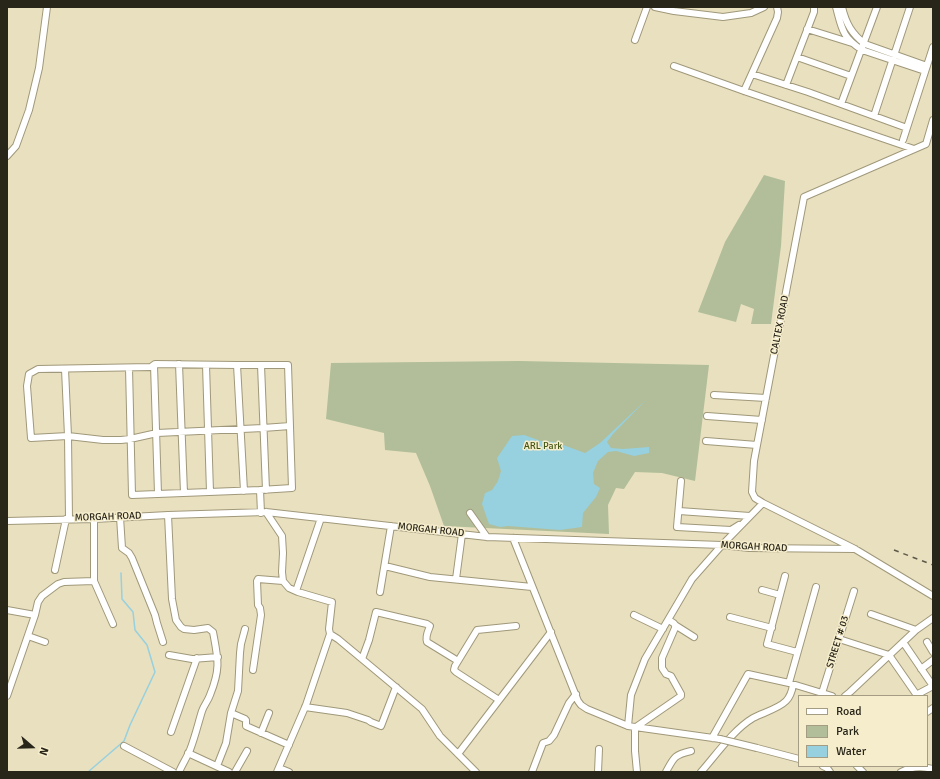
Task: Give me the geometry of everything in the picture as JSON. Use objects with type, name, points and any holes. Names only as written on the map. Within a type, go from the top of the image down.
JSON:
[{"type":"street","points":[[7,156],[16,146],[29,110],[39,68],[47,7]]},
{"type":"street","points":[[635,40],[647,7]]},
{"type":"street","points":[[659,7],[674,11],[723,17],[749,10],[751,13],[764,7]]},
{"type":"street","points":[[744,91],[776,18],[778,12],[777,7]]},
{"type":"street","points":[[786,85],[808,29],[814,12],[814,7]]},
{"type":"street","points":[[836,7],[844,34],[853,44]]},
{"type":"street","points":[[842,7],[847,24],[862,46]]},
{"type":"street","points":[[841,104],[877,7]]},
{"type":"street","points":[[874,116],[910,7]]},
{"type":"street","points":[[808,29],[926,68]]},
{"type":"street","points":[[903,140],[933,48]]},
{"type":"street","points":[[797,57],[851,76]]},
{"type":"street","points":[[674,66],[914,149]]},
{"type":"street","points":[[752,74],[907,128]]},
{"type":"street","name":"CALTEX ROAD","points":[[933,120],[926,144],[804,197],[754,461],[752,492],[755,498],[763,503],[855,549],[933,596]]},
{"type":"street","points":[[129,368],[130,439],[132,495],[292,488],[290,426],[288,365],[155,364],[151,367],[129,368],[38,369],[29,374],[27,386],[31,438],[68,436],[103,440],[130,439],[157,433],[290,426]]},
{"type":"street","points":[[179,364],[184,493]]},
{"type":"street","points":[[154,365],[158,494]]},
{"type":"street","points":[[206,365],[210,492]]},
{"type":"street","points":[[236,365],[244,491]]},
{"type":"street","points":[[261,365],[264,512],[282,536],[283,581],[289,588],[332,602],[329,629],[330,634],[305,707],[278,770],[289,772]]},
{"type":"street","points":[[55,570],[67,519],[68,436],[65,368]]},
{"type":"street","points":[[714,395],[766,398]]},
{"type":"street","points":[[707,416],[762,420]]},
{"type":"street","points":[[706,441],[757,445]]},
{"type":"street","points":[[681,481],[677,527],[731,530],[743,523]]},
{"type":"street","points":[[637,772],[631,695],[645,659],[692,579],[722,545],[763,503]]},
{"type":"street","points":[[679,511],[750,516]]},
{"type":"street","name":"MORGAH ROAD","points":[[7,521],[264,512],[487,537],[722,545],[749,548],[855,549]]},
{"type":"street","points":[[470,512],[487,537]]},
{"type":"street","points":[[168,515],[172,600],[176,620],[181,627],[184,628],[194,630],[208,628],[213,632],[218,657],[217,677],[210,697],[202,709],[197,731],[179,772]]},
{"type":"street","points":[[120,517],[122,548],[129,553],[132,558],[155,615],[163,642]]},
{"type":"street","points":[[296,591],[321,518]]},
{"type":"street","points":[[94,519],[94,581],[113,624]]},
{"type":"street","points":[[380,592],[391,526]]},
{"type":"street","points":[[456,579],[462,534]]},
{"type":"street","points":[[513,538],[576,694],[581,705],[587,710],[633,727],[720,739],[798,759]]},
{"type":"street","points":[[385,566],[430,577],[532,587]]},
{"type":"street","points":[[785,576],[767,644],[797,652]]},
{"type":"street","points":[[253,670],[261,615],[258,605],[257,581],[258,579],[263,579],[283,581]]},
{"type":"street","points":[[7,696],[35,615],[38,602],[42,596],[58,584],[64,582],[94,581]]},
{"type":"street","points":[[701,772],[742,726],[752,718],[787,701],[791,693],[791,684],[797,652],[816,587]]},
{"type":"street","points":[[762,590],[780,595]]},
{"type":"street","name":"STREET # 03","points":[[822,693],[854,591]]},
{"type":"street","points":[[7,610],[35,615]]},
{"type":"street","points":[[362,659],[369,640],[376,612],[427,624],[430,626],[426,637],[426,642],[458,661]]},
{"type":"street","points":[[871,614],[916,630]]},
{"type":"street","points":[[634,615],[663,629]]},
{"type":"street","points":[[730,617],[772,628]]},
{"type":"street","points":[[849,695],[916,630],[933,618]]},
{"type":"street","points":[[668,620],[694,637]]},
{"type":"street","points":[[633,727],[682,694],[671,676],[662,668],[662,658],[676,625]]},
{"type":"street","points":[[499,700],[454,670],[477,630],[516,626]]},
{"type":"street","points":[[217,766],[226,743],[231,714],[238,691],[241,644],[245,629]]},
{"type":"street","points":[[458,754],[551,632]]},
{"type":"street","points":[[330,634],[422,709],[440,736],[476,772]]},
{"type":"street","points":[[28,636],[45,642]]},
{"type":"street","points":[[839,639],[889,655],[914,695],[921,694],[933,686],[903,642]]},
{"type":"street","points":[[927,642],[933,652]]},
{"type":"street","points":[[170,655],[192,659],[218,657]]},
{"type":"street","points":[[170,732],[197,658]]},
{"type":"street","points":[[921,669],[933,660]]},
{"type":"street","points":[[712,738],[748,674],[829,695]]},
{"type":"street","points":[[305,707],[347,713],[381,726],[396,687]]},
{"type":"street","points":[[532,772],[543,744],[549,741],[554,735],[569,703],[576,694]]},
{"type":"street","points":[[261,733],[268,712]]},
{"type":"street","points":[[231,714],[245,719],[246,726],[289,745]]},
{"type":"street","points":[[124,746],[173,772]]},
{"type":"street","points":[[598,772],[600,749]]},
{"type":"street","points":[[235,772],[247,751]]},
{"type":"street","points":[[666,772],[672,760],[679,754],[691,751]]},
{"type":"street","points":[[188,753],[229,772]]},
{"type":"street","points":[[901,772],[920,767],[933,769]]},
{"type":"green space","points":[[764,175],[785,181],[781,246],[771,324],[751,324],[754,309],[741,304],[736,322],[698,312],[725,242]]},
{"type":"green space","name":"ARL Park","points":[[519,361],[709,365],[695,481],[662,473],[635,472],[624,489],[616,488],[608,505],[609,534],[444,526],[430,486],[416,453],[385,450],[384,433],[326,419],[331,363]]},
{"type":"water","points":[[646,400],[607,442],[611,448],[623,449],[649,447],[649,453],[634,456],[616,451],[608,452],[598,461],[593,473],[594,484],[600,488],[596,497],[583,513],[582,527],[560,530],[508,526],[500,527],[489,524],[482,504],[485,493],[492,490],[498,481],[501,471],[497,458],[512,436],[524,435],[541,441],[555,442],[585,453],[600,443]]},
{"type":"waterway","points":[[88,772],[124,741],[155,672],[147,645],[135,630],[133,612],[122,599],[121,573]]},
{"type":"railway","points":[[894,550],[933,565]]}]
